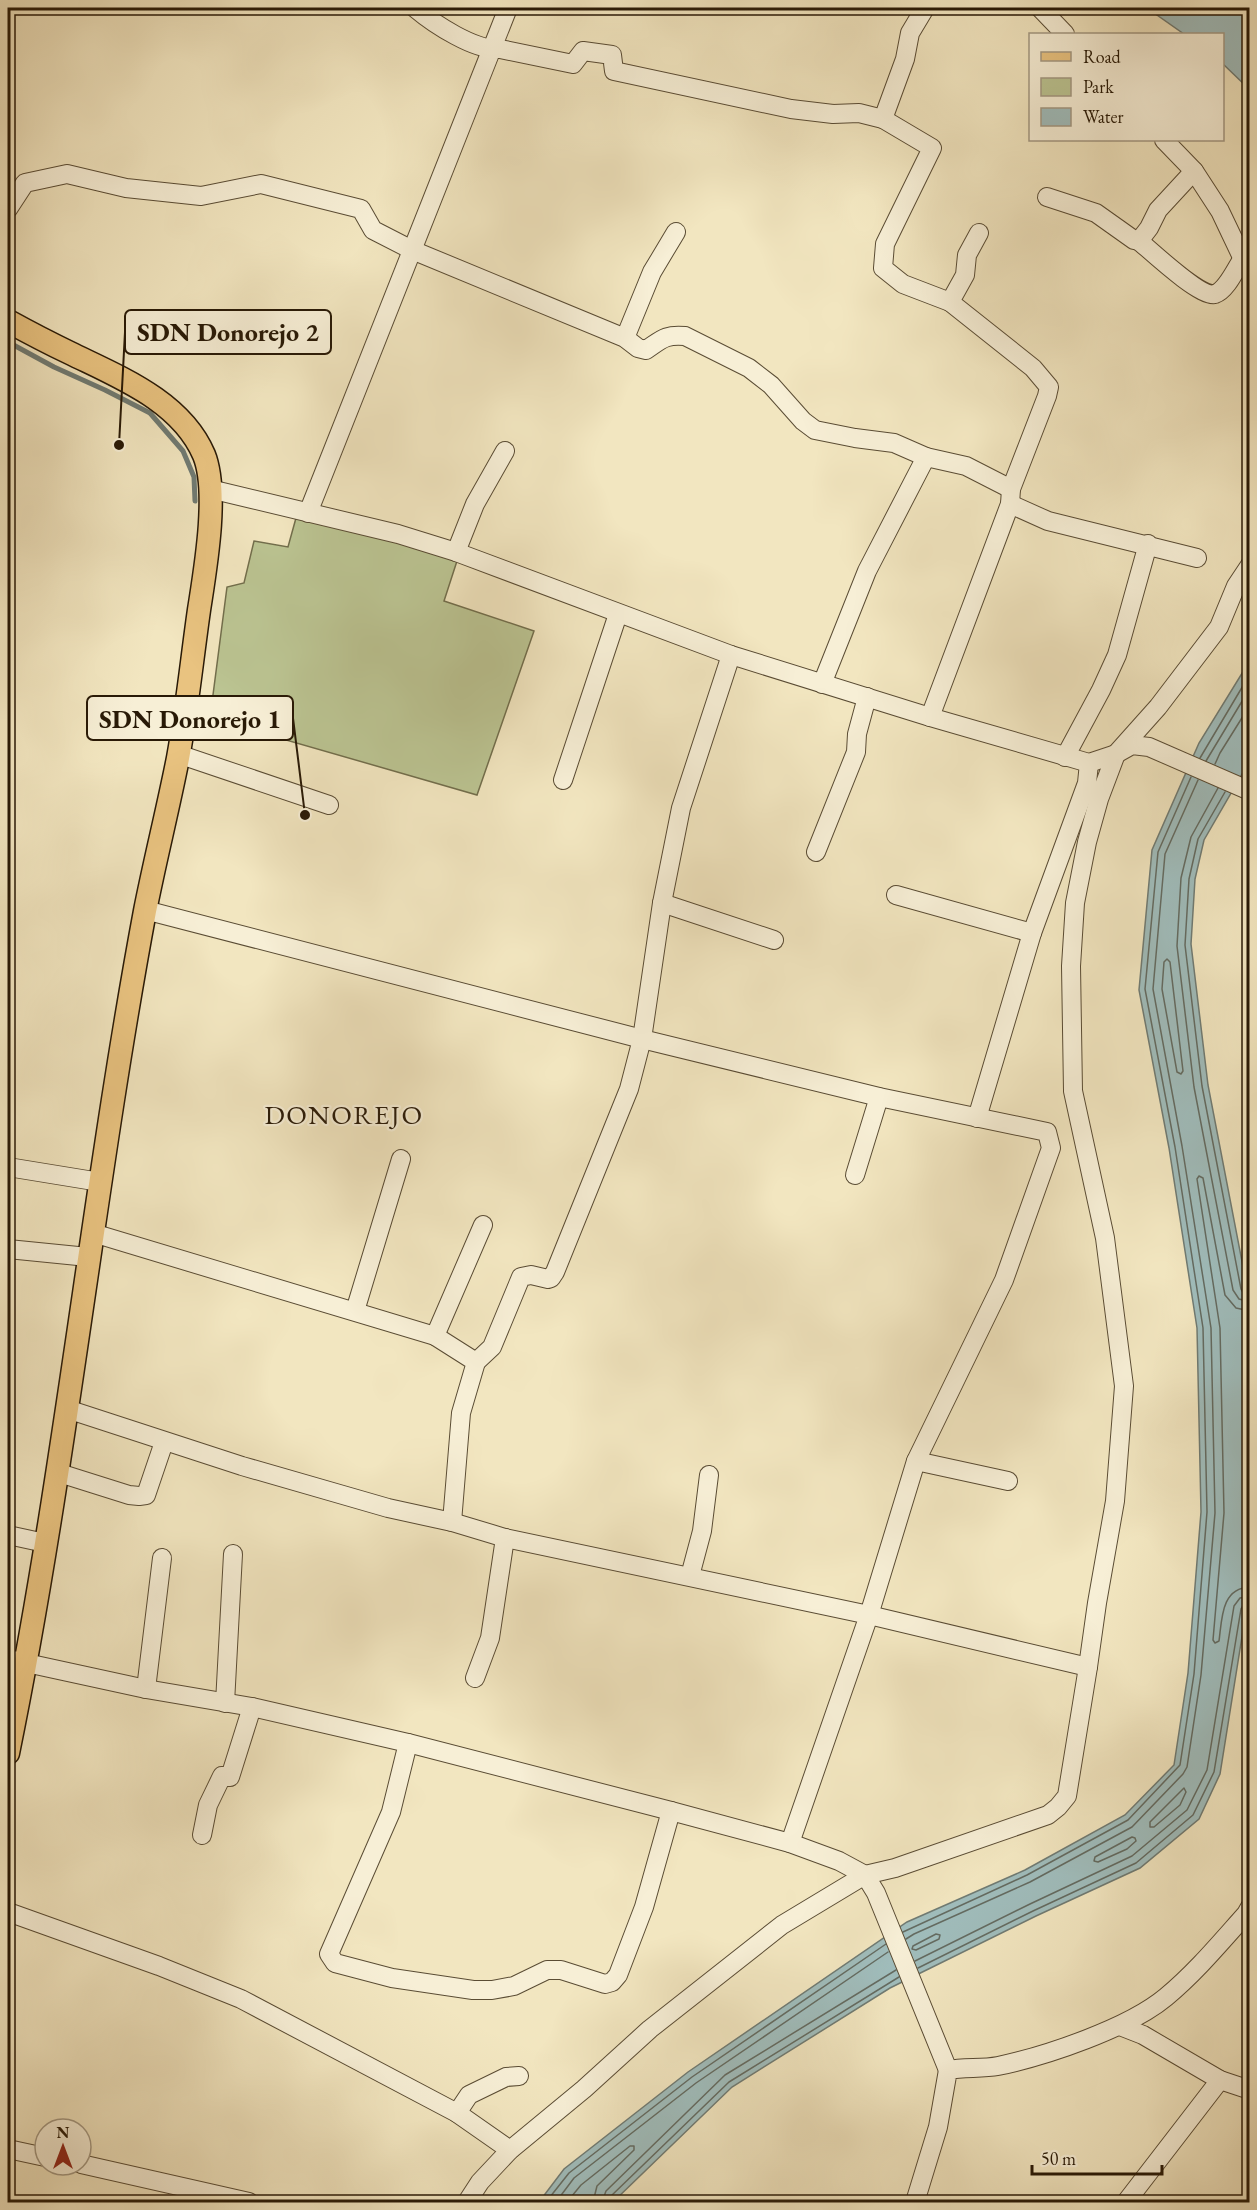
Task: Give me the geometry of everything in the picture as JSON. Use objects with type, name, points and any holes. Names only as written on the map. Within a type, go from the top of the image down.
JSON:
[{"type":"main road","points":[[8,321],[138,387],[180,420],[193,435],[206,458],[210,489],[209,542],[178,754],[145,910],[88,1257],[67,1409],[45,1543],[16,1661],[8,1753]]},
{"type":"street","points":[[415,8],[448,31],[489,50],[500,49],[573,64],[583,51],[612,55],[614,71],[791,109],[833,114],[859,113],[884,119],[932,148],[885,243],[883,267],[903,284],[950,302],[1033,369],[1048,387],[1047,396],[930,717]]},
{"type":"street","points":[[308,513],[489,50],[508,8]]},
{"type":"street","points":[[884,119],[910,33],[925,8]]},
{"type":"street","points":[[1040,8],[1064,33]]},
{"type":"street","points":[[1047,197],[1096,213],[1139,242],[1196,288],[1208,294],[1215,294],[1246,266],[1220,211],[1194,171],[1165,141]]},
{"type":"street","points":[[1139,242],[1158,210],[1194,171]]},
{"type":"street","points":[[8,209],[25,183],[67,174],[126,188],[201,196],[261,184],[361,208],[373,230],[412,250],[625,338],[638,348],[646,350],[663,337],[685,336],[749,368],[771,385],[803,421],[815,430],[855,438],[894,442],[926,457],[966,466],[1048,521],[1197,558]]},
{"type":"street","points":[[625,338],[652,272],[676,232]]},
{"type":"street","points":[[950,302],[965,275],[967,255],[980,233]]},
{"type":"street","points":[[456,552],[475,504],[505,451]]},
{"type":"street","points":[[822,684],[867,571],[926,457]]},
{"type":"street","points":[[210,489],[398,534],[456,552],[731,655],[1065,757],[1089,763],[1116,754],[1132,745],[1149,747],[1250,791]]},
{"type":"street","points":[[1065,757],[1117,656],[1148,544]]},
{"type":"street","points":[[467,2202],[480,2182],[510,2150],[584,2090],[650,2029],[782,1925],[865,1875],[895,1868],[1048,1815],[1067,1796],[1096,1604],[1115,1501],[1124,1386],[1106,1238],[1073,1091],[1071,966],[1075,903],[1087,842],[1099,799],[1116,754],[1158,707],[1218,627],[1236,586],[1250,565]]},
{"type":"street","points":[[563,780],[618,614]]},
{"type":"street","points":[[452,1522],[461,1413],[476,1362],[492,1347],[521,1276],[531,1275],[548,1279],[555,1272],[629,1089],[642,1039],[662,903],[681,808],[731,655]]},
{"type":"street","points":[[816,852],[856,752],[857,734],[867,697]]},
{"type":"street","points":[[178,754],[329,805]]},
{"type":"street","points":[[977,1118],[1032,933],[1087,783],[1089,763]]},
{"type":"street","points":[[896,895],[1032,933]]},
{"type":"street","points":[[662,903],[774,940]]},
{"type":"street","points":[[145,910],[642,1039],[879,1097],[1047,1132],[1051,1148],[1004,1280],[916,1461],[869,1615],[790,1843]]},
{"type":"street","points":[[855,1175],[879,1097]]},
{"type":"street","points":[[355,1311],[401,1159]]},
{"type":"street","points":[[8,1167],[100,1182]]},
{"type":"street","points":[[435,1336],[483,1225]]},
{"type":"street","points":[[93,1233],[435,1336],[476,1362]]},
{"type":"street","points":[[8,1249],[88,1257]]},
{"type":"street","points":[[67,1409],[164,1442],[388,1508],[452,1522],[505,1538],[869,1615],[1088,1667]]},
{"type":"street","points":[[56,1472],[129,1495],[146,1495],[164,1442]]},
{"type":"street","points":[[916,1461],[1008,1481]]},
{"type":"street","points":[[690,1576],[702,1532],[709,1475]]},
{"type":"street","points":[[8,1535],[45,1543]]},
{"type":"street","points":[[475,1678],[490,1638],[505,1538]]},
{"type":"street","points":[[225,1703],[233,1554]]},
{"type":"street","points":[[146,1689],[162,1558]]},
{"type":"street","points":[[16,1661],[146,1689],[252,1707],[408,1743],[790,1843],[839,1861],[865,1875],[876,1893],[948,2070],[938,2127],[915,2202]]},
{"type":"street","points":[[202,1835],[208,1805],[222,1776],[230,1777],[252,1707]]},
{"type":"street","points":[[408,1743],[391,1812],[329,1954],[335,1963],[370,1973],[473,1990],[492,1990],[514,1986],[547,1970],[561,1970],[605,1984],[612,1982],[618,1976],[644,1907],[671,1811]]},
{"type":"street","points":[[948,2070],[995,2066],[1036,2056],[1120,2026],[1164,1999],[1199,1967],[1250,1907]]},
{"type":"street","points":[[8,1912],[159,1966],[241,1999],[456,2113],[510,2150]]},
{"type":"street","points":[[1120,2026],[1143,2035],[1220,2080],[1250,2090]]},
{"type":"street","points":[[456,2113],[469,2095],[506,2077],[519,2076]]},
{"type":"street","points":[[1126,2202],[1220,2080]]},
{"type":"street","points":[[8,2149],[33,2154]]},
{"type":"street","points":[[93,2167],[211,2198],[249,2202]]},
{"type":"green space","points":[[296,518],[393,540],[457,561],[444,601],[534,631],[477,795],[210,718],[227,587],[244,583],[254,541],[288,547]]},
{"type":"water","points":[[1147,8],[1249,8],[1249,89],[1224,65],[1224,33],[1183,33]]},
{"type":"water","points":[[1249,662],[1249,762],[1204,840],[1195,879],[1191,944],[1208,1085],[1250,1303],[1249,1593],[1220,1774],[1199,1819],[1140,1868],[890,1988],[732,2087],[613,2202],[539,2202],[564,2169],[688,2072],[907,1922],[1025,1870],[1125,1815],[1174,1765],[1188,1673],[1201,1512],[1197,1328],[1169,1148],[1139,990],[1152,850],[1199,743]]},
{"type":"waterway","points":[[8,342],[150,413],[183,451],[194,477],[195,501]]},
{"type":"place","name":"SDN Donorejo 2","points":[[119,445]]},
{"type":"place","name":"SDN Donorejo 1","points":[[305,815]]},
{"type":"district","name":"DONOREJO","points":[[344,1115]]}]
